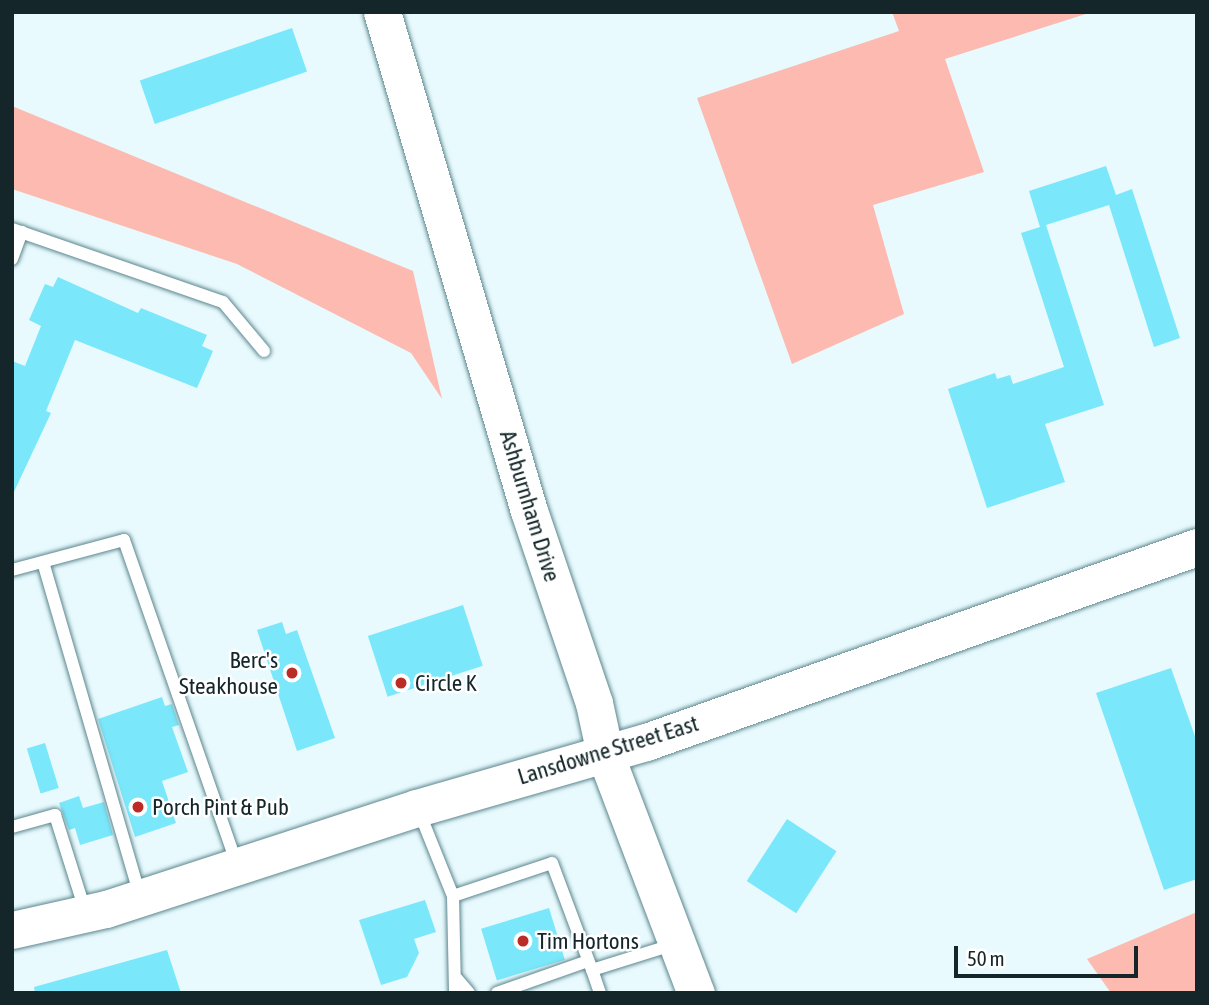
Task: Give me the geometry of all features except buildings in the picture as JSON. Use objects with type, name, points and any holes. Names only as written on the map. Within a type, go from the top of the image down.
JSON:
[{"type":"main road","name":"Ashburnham Drive","points":[[382,12],[414,110],[529,511],[594,703],[605,754],[696,993]]},
{"type":"main road","name":"Lansdowne Street East","points":[[13,927],[86,915],[238,869],[417,808],[605,754],[1197,547]]},
{"type":"lane","points":[[12,259],[17,231],[223,302],[264,351]]},
{"type":"lane","points":[[12,570],[124,540],[238,869]]},
{"type":"lane","points":[[43,562],[141,898]]},
{"type":"lane","points":[[417,808],[453,895],[457,979],[455,993]]},
{"type":"lane","points":[[12,827],[55,815],[86,915]]},
{"type":"lane","points":[[453,895],[552,863],[600,993]]},
{"type":"lane","points":[[497,993],[675,943]]},
{"type":"lane","points":[[457,979],[468,993]]},
{"type":"shaded area","points":[[892,12],[1092,12],[945,59],[984,172],[873,205],[904,314],[792,364],[697,98],[899,31]]},
{"type":"shaded area","points":[[12,106],[413,271],[442,399],[411,353],[237,264],[12,189]]},
{"type":"shaded area","points":[[1197,912],[1197,993],[1111,993],[1087,959]]},
{"type":"place","name":"Berc's Steakhouse","points":[[292,673]]},
{"type":"place","name":"Circle K","points":[[401,683]]},
{"type":"place","name":"Porch Pint & Pub","points":[[138,807]]},
{"type":"place","name":"Tim Hortons","points":[[523,941]]}]
